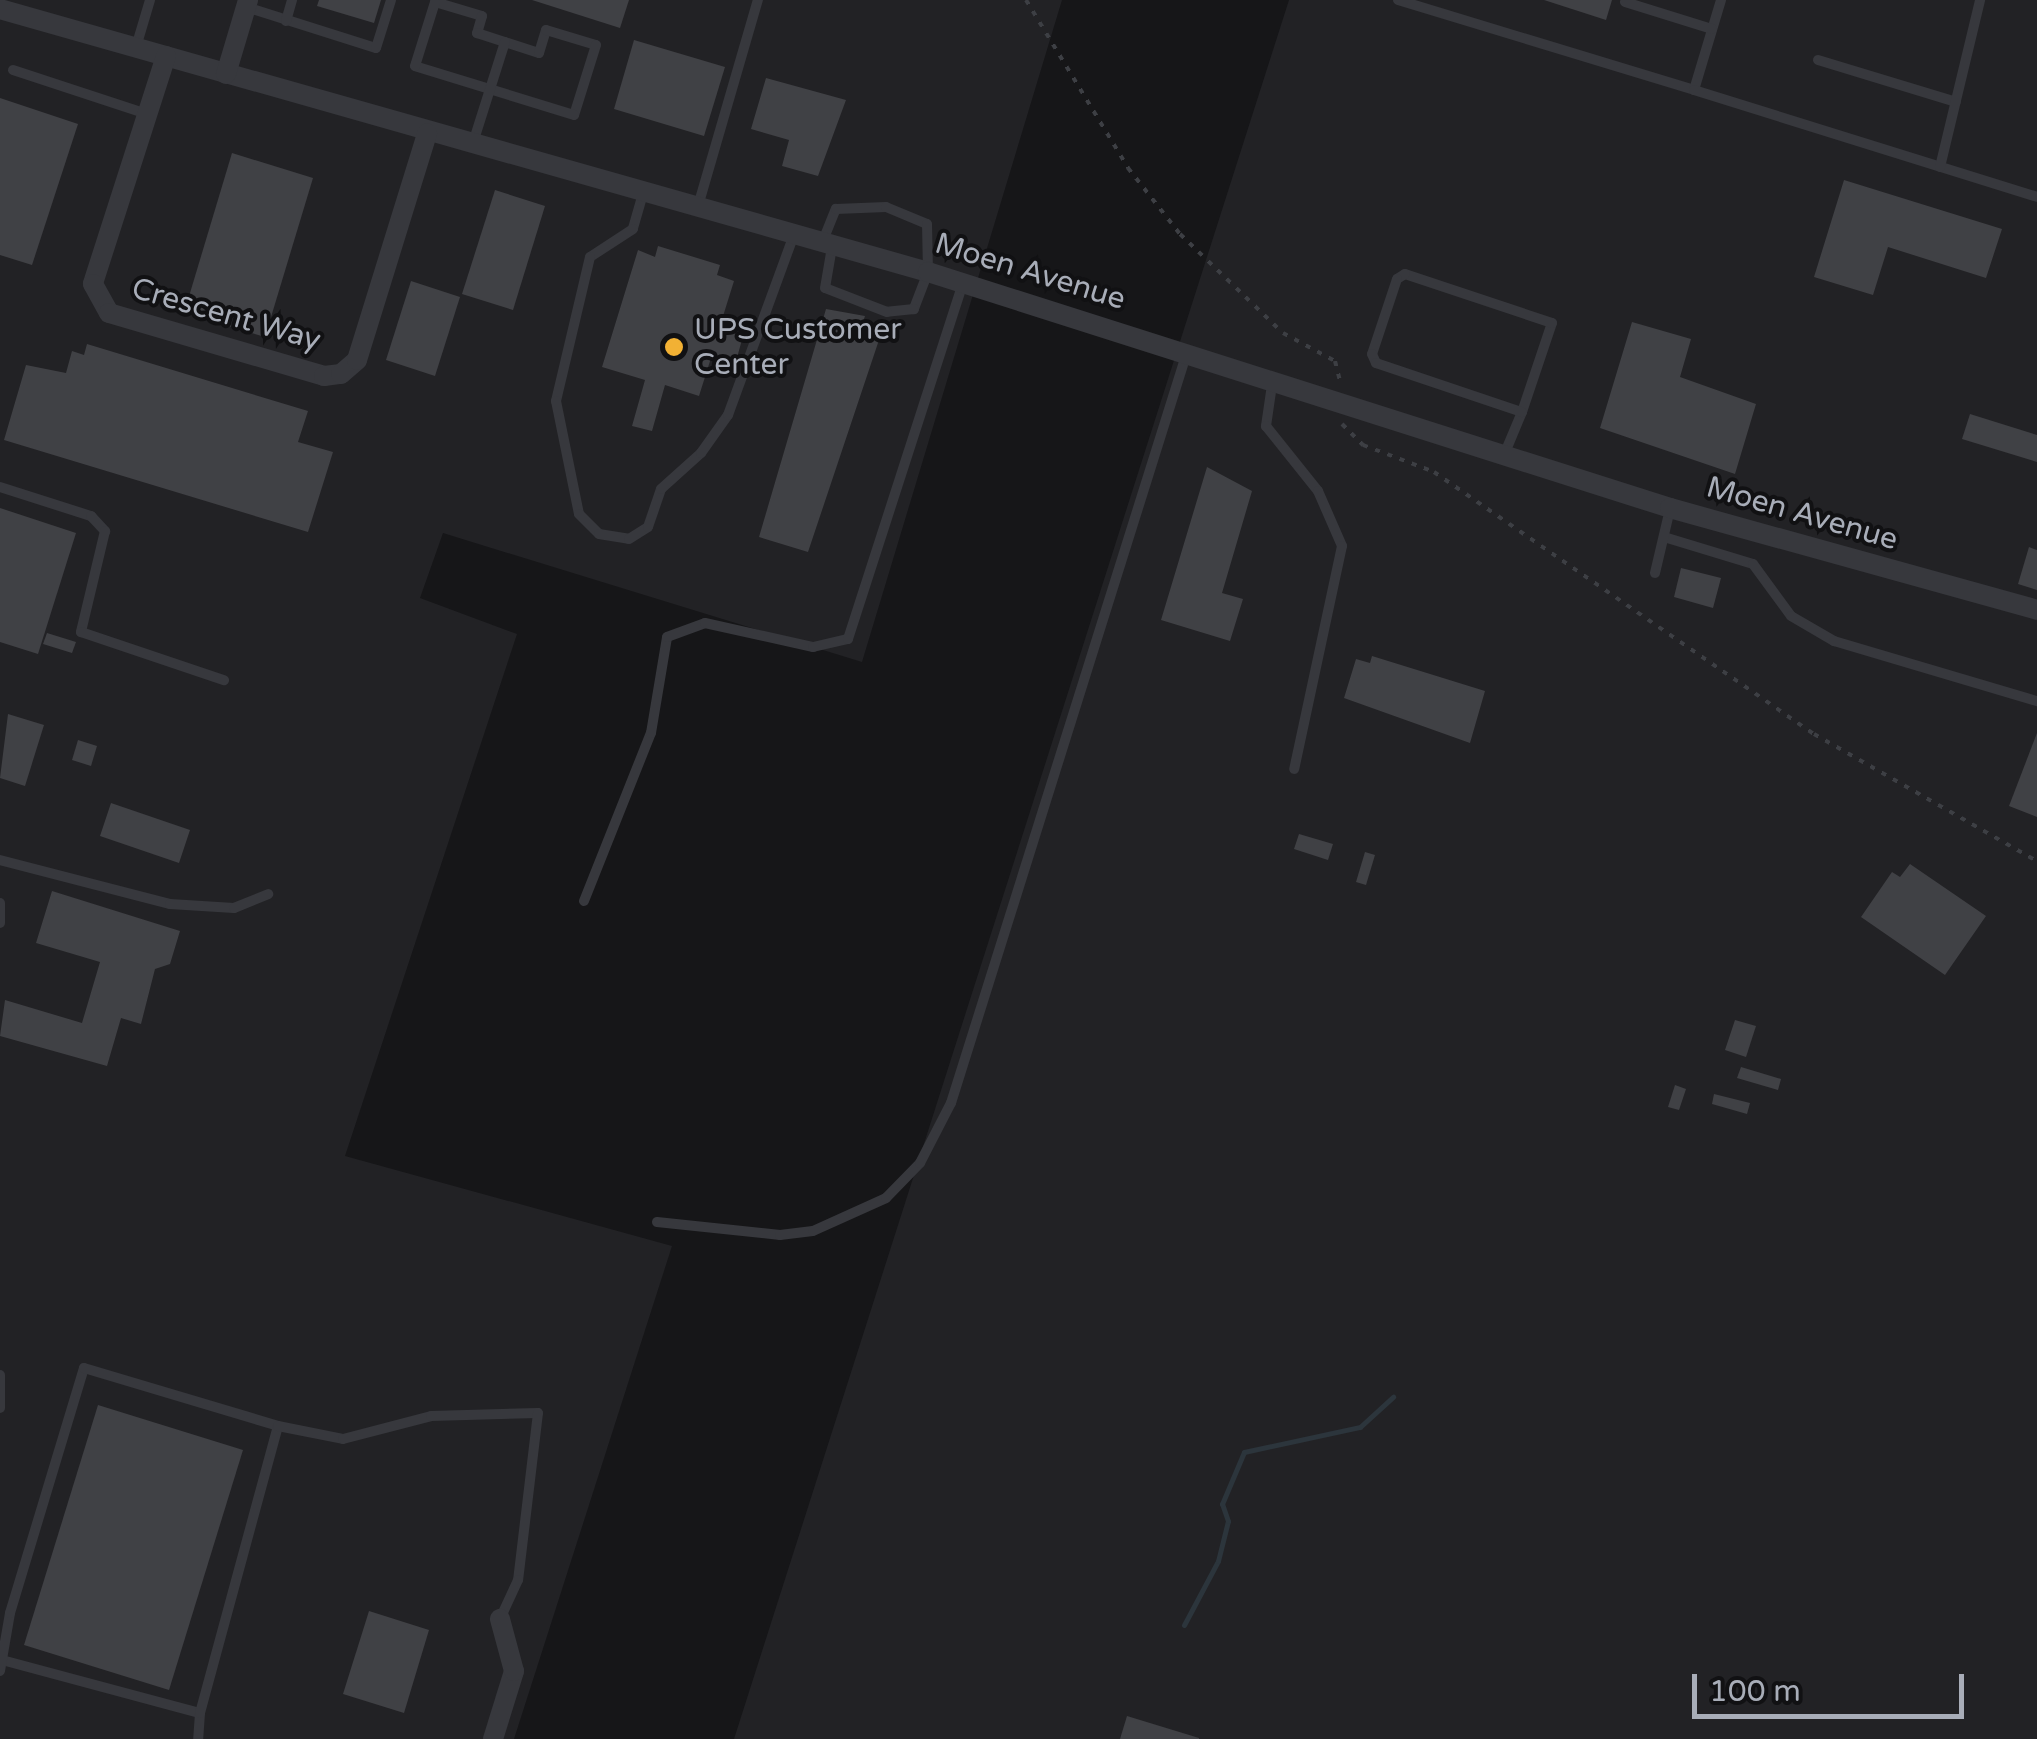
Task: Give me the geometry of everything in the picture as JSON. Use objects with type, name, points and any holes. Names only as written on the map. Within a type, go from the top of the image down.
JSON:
[{"type":"street","points":[[226,74],[247,3]]},
{"type":"street","name":"Moen Avenue","points":[[0,8],[642,197],[928,272],[1340,397],[1503,456],[1670,508],[2037,610]]},
{"type":"street","name":"Crescent Way","points":[[166,56],[93,284],[98,303],[324,376],[358,360],[427,134]]},
{"type":"street","points":[[493,1739],[514,1671],[500,1619]]},
{"type":"lane","points":[[136,47],[150,0]]},
{"type":"lane","points":[[286,20],[292,0]]},
{"type":"lane","points":[[247,3],[286,20],[376,48],[391,0]]},
{"type":"lane","points":[[696,212],[758,0]]},
{"type":"lane","points":[[1398,0],[2037,197]]},
{"type":"lane","points":[[1694,90],[1721,0]]},
{"type":"lane","points":[[1940,167],[1980,0]]},
{"type":"lane","points":[[435,2],[482,16],[476,33],[540,52],[546,30],[596,45],[574,115],[489,89],[415,66],[435,2]]},
{"type":"lane","points":[[1625,2],[1712,29]]},
{"type":"lane","points":[[472,147],[504,42]]},
{"type":"lane","points":[[1818,60],[1956,102]]},
{"type":"lane","points":[[13,70],[147,114]]},
{"type":"lane","points":[[642,197],[633,229],[590,257],[556,401],[572,450],[579,514],[599,534],[630,539],[648,527],[661,489],[701,454],[728,415],[793,237]]},
{"type":"lane","points":[[886,207],[927,224],[928,272],[914,308],[887,312],[825,288],[827,246],[836,209],[886,207]]},
{"type":"lane","points":[[1503,456],[1522,412],[1552,322],[1405,274],[1397,279],[1372,354],[1376,363],[1522,412]]},
{"type":"lane","points":[[584,900],[650,733],[667,637],[705,623],[813,647],[848,640],[963,284]]},
{"type":"lane","points":[[656,1222],[780,1236],[814,1231],[886,1198],[920,1163],[952,1103],[1188,351]]},
{"type":"lane","points":[[1273,377],[1266,426],[1318,491],[1342,546],[1294,768]]},
{"type":"lane","points":[[0,487],[91,516],[105,532],[82,632],[224,680]]},
{"type":"lane","points":[[1655,573],[1670,508]]},
{"type":"lane","points":[[1664,537],[1753,564],[1791,616],[1834,641],[2037,701]]},
{"type":"lane","points":[[0,860],[170,904],[234,908],[268,894]]},
{"type":"lane","points":[[0,903],[0,923]]},
{"type":"lane","points":[[200,1713],[1,1666],[84,1368],[278,1426],[343,1438],[430,1416],[538,1413],[518,1580],[500,1619]]},
{"type":"lane","points":[[0,1374],[0,1408]]},
{"type":"lane","points":[[198,1739],[200,1713],[278,1426]]},
{"type":"path","points":[[1026,0],[1139,182],[1256,309],[1336,361],[1344,431],[1363,445],[1434,472],[1814,734],[2037,861]]},
{"type":"shaded area","points":[[0,0],[1062,0],[862,662],[443,533],[420,598],[517,634],[345,1156],[672,1246],[514,1739],[0,1739]]},
{"type":"shaded area","points":[[1289,0],[2037,0],[2037,1739],[734,1739]]},
{"type":"building","points":[[319,0],[381,0],[374,23],[317,6]]},
{"type":"building","points":[[532,0],[629,0],[620,28]]},
{"type":"building","points":[[1544,0],[1612,0],[1606,20]]},
{"type":"building","points":[[634,40],[725,67],[704,136],[614,109]]},
{"type":"building","points":[[766,78],[846,100],[818,176],[782,166],[789,140],[751,129]]},
{"type":"building","points":[[0,98],[78,124],[32,265],[0,255]]},
{"type":"building","points":[[232,153],[313,178],[265,337],[184,313]]},
{"type":"building","points":[[1844,180],[2002,229],[1986,278],[1888,247],[1873,295],[1814,277]]},
{"type":"building","points":[[495,190],[545,206],[513,310],[462,294]]},
{"type":"building","name":"UPS Customer Center","points":[[658,246],[720,265],[717,275],[734,281],[719,329],[743,336],[735,365],[711,358],[699,396],[665,385],[652,431],[632,426],[645,380],[602,367],[638,250],[655,257]]},
{"type":"building","points":[[411,281],[460,297],[435,376],[386,360]]},
{"type":"building","points":[[826,309],[865,316],[863,322],[883,328],[808,552],[759,537]]},
{"type":"building","points":[[1632,322],[1691,339],[1680,377],[1756,404],[1735,474],[1600,428]]},
{"type":"building","points":[[87,344],[308,411],[298,442],[333,452],[308,532],[4,440],[26,365],[66,373],[72,351],[84,355]]},
{"type":"building","points":[[1970,414],[2037,435],[2037,462],[1962,439]]},
{"type":"building","points":[[1207,467],[1252,491],[1222,593],[1243,599],[1230,641],[1161,620]]},
{"type":"building","points":[[0,508],[76,533],[38,654],[0,642]]},
{"type":"building","points":[[2029,547],[2037,550],[2037,590],[2018,584]]},
{"type":"building","points":[[1681,568],[1721,578],[1713,608],[1674,597]]},
{"type":"building","points":[[47,633],[76,642],[72,653],[43,644]]},
{"type":"building","points":[[1372,656],[1485,691],[1470,743],[1344,698],[1356,659],[1370,663]]},
{"type":"building","points":[[8,714],[44,725],[25,786],[0,778]]},
{"type":"building","points":[[2037,733],[2037,817],[2009,806]]},
{"type":"building","points":[[78,740],[97,746],[91,766],[72,760]]},
{"type":"building","points":[[111,803],[190,830],[179,863],[100,836]]},
{"type":"building","points":[[1299,834],[1333,844],[1328,860],[1294,849]]},
{"type":"building","points":[[1365,852],[1375,855],[1366,885],[1356,882]]},
{"type":"building","points":[[1910,864],[1986,916],[1945,975],[1861,917],[1892,872],[1900,877]]},
{"type":"building","points":[[52,891],[180,931],[170,964],[155,969],[141,1024],[121,1018],[107,1066],[0,1036],[5,1000],[82,1023],[100,962],[36,943]]},
{"type":"building","points":[[1735,1020],[1756,1026],[1746,1057],[1725,1050]]},
{"type":"building","points":[[1741,1067],[1781,1079],[1778,1090],[1737,1078]]},
{"type":"building","points":[[1675,1085],[1686,1089],[1679,1110],[1668,1107]]},
{"type":"building","points":[[1714,1094],[1750,1103],[1747,1114],[1712,1104]]},
{"type":"building","points":[[98,1405],[243,1450],[169,1690],[24,1645]]},
{"type":"building","points":[[369,1611],[429,1630],[404,1713],[343,1694]]},
{"type":"building","points":[[1127,1716],[1199,1738],[1199,1739],[1120,1739]]},
{"type":"waterway","points":[[1184,1625],[1218,1561],[1228,1521],[1222,1504],[1244,1452],[1360,1427],[1393,1397]]},
{"type":"place","name":"UPS Customer Center","points":[[674,347]]}]
